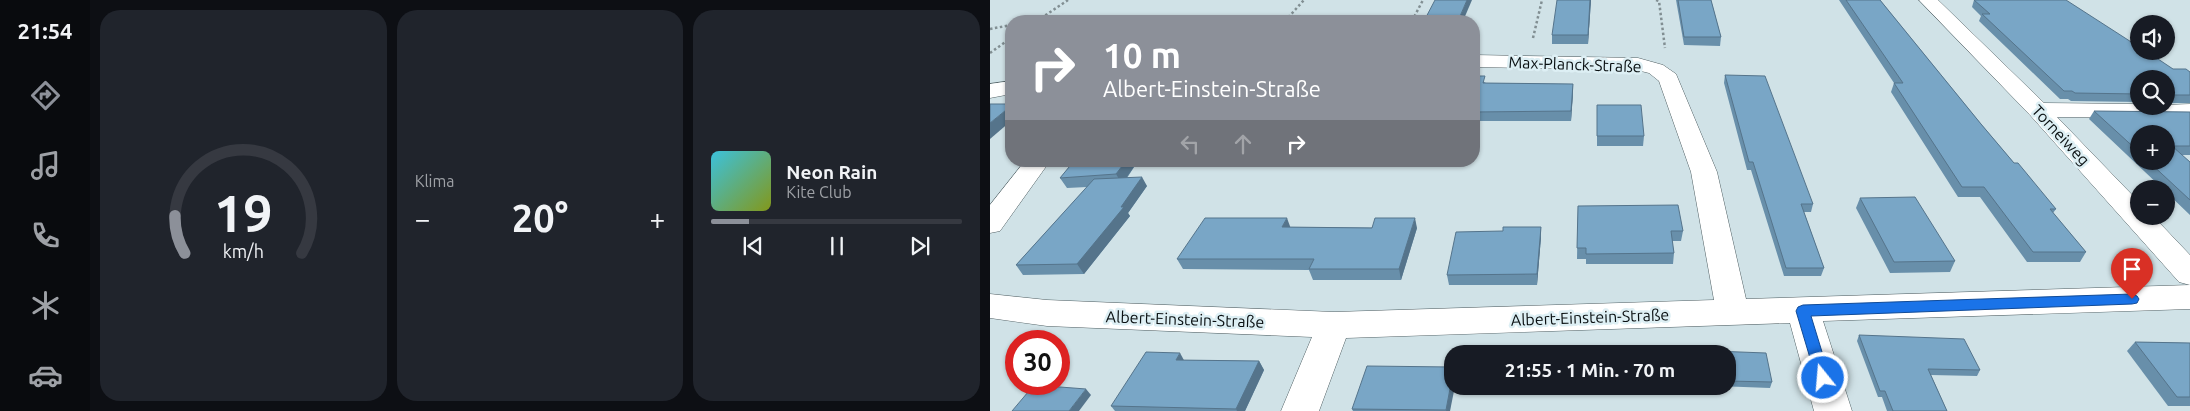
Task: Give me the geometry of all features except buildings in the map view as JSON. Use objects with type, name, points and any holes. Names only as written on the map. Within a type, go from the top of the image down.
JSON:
[{"type":"street","name":"Torneiweg","points":[[1928,0],[2038,110],[2190,274]]},
{"type":"street","name":"Max-Planck-Straße","points":[[1480,61],[1638,64],[1656,69],[1669,78]]},
{"type":"street","points":[[1669,78],[1704,172],[1733,313]]},
{"type":"street","points":[[990,91],[1005,89]]},
{"type":"street","points":[[2038,110],[2190,111]]},
{"type":"street","points":[[990,224],[1033,167]]},
{"type":"street","name":"Albert-Einstein-Straße","points":[[990,306],[1047,313],[1334,325],[2190,297]]},
{"type":"street","points":[[1803,311],[1833,411]]},
{"type":"street","points":[[1300,411],[1334,325]]},
{"type":"path","points":[[1047,15],[1068,0]]},
{"type":"path","points":[[1290,15],[1304,0]]},
{"type":"path","points":[[1415,15],[1423,0]]},
{"type":"path","points":[[1528,62],[1542,0]]},
{"type":"path","points":[[1656,0],[1659,2],[1669,78]]},
{"type":"path","points":[[990,29],[1005,26]]},
{"type":"path","points":[[990,52],[1005,42]]},
{"type":"route","points":[[1823,378],[1803,311],[2132,299]]}]
